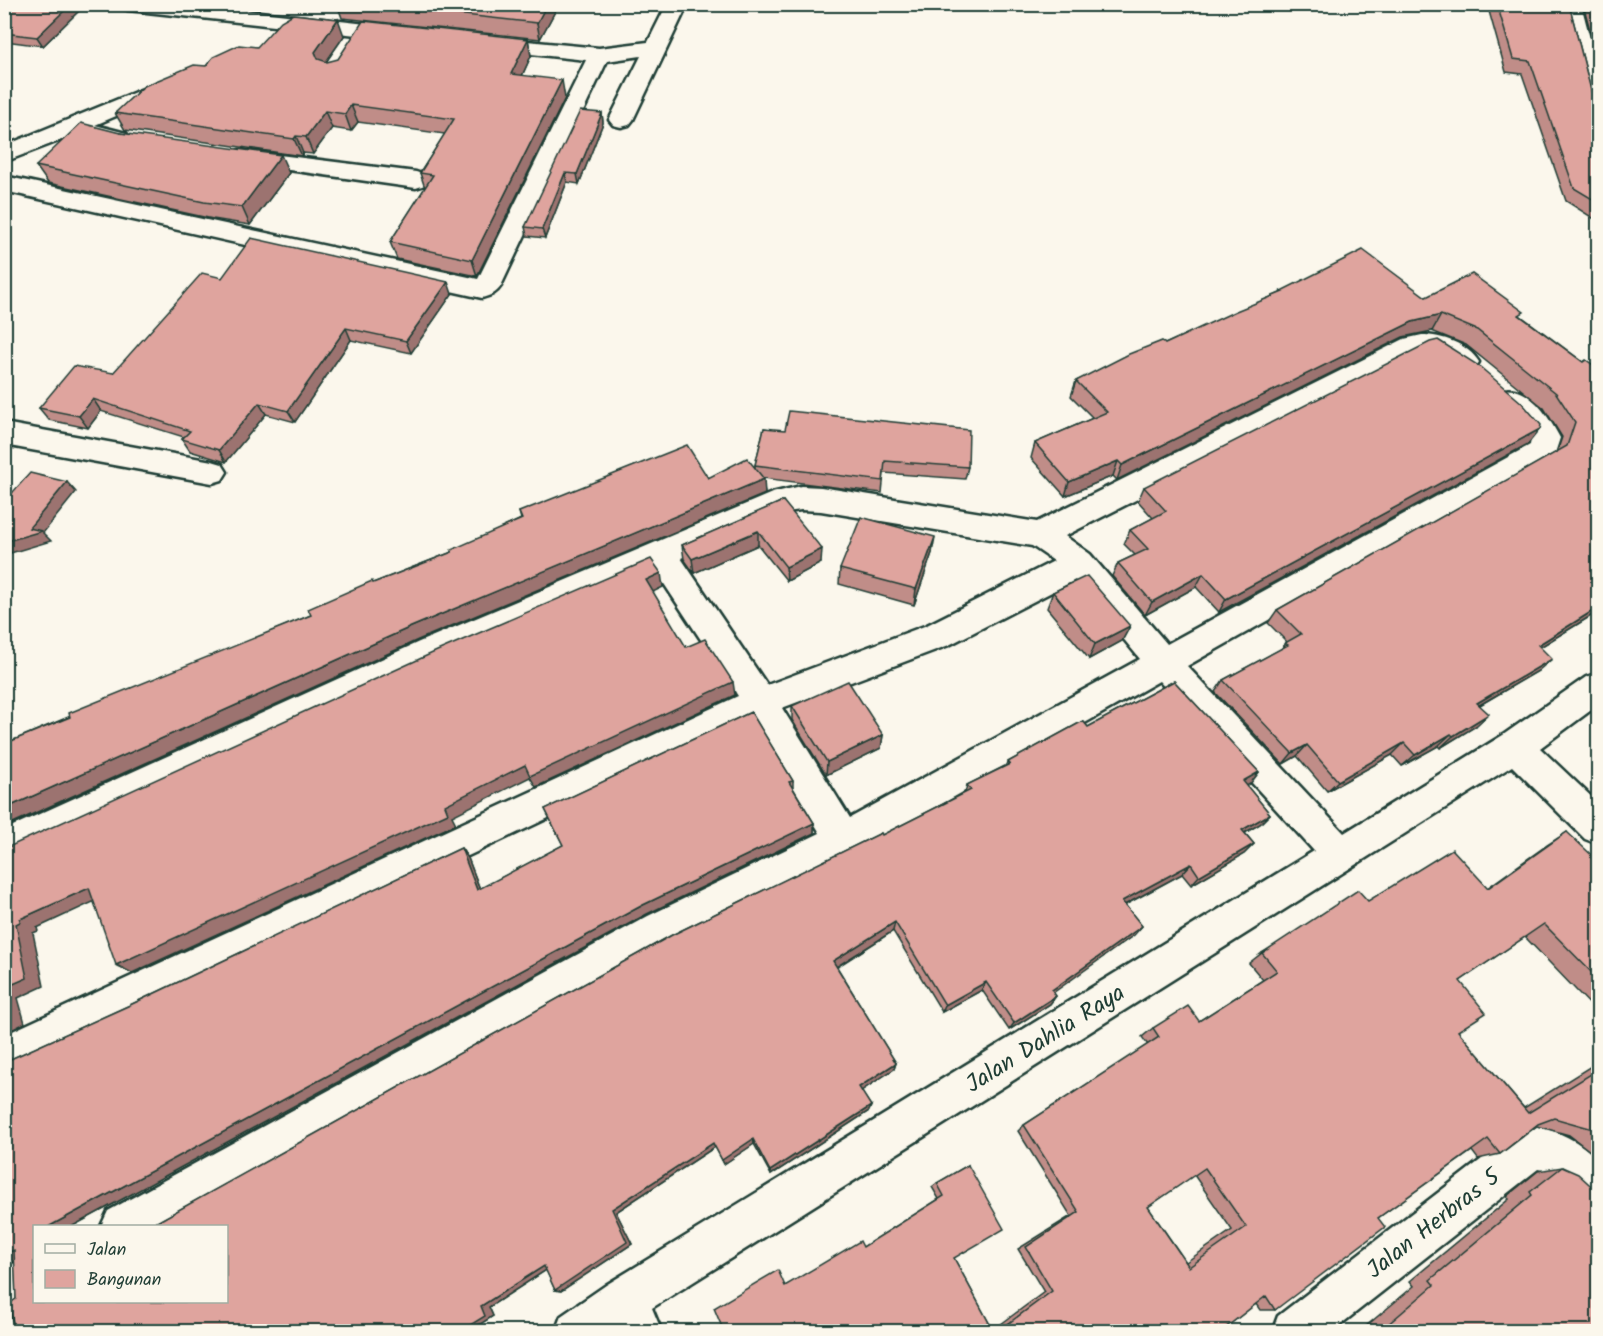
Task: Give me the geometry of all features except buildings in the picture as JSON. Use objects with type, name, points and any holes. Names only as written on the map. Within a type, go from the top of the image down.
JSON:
[{"type":"street","points":[[128,4],[298,21],[356,37],[420,36]]},
{"type":"street","points":[[621,120],[678,4]]},
{"type":"street","points":[[1570,4],[1594,76],[1599,110]]},
{"type":"street","points":[[265,41],[298,21]]},
{"type":"street","points":[[467,41],[599,55],[656,48]]},
{"type":"street","points":[[7,188],[482,289],[488,286],[599,55]]},
{"type":"street","points":[[4,155],[190,76]]},
{"type":"street","points":[[7,188],[72,126]]},
{"type":"street","points":[[72,126],[139,142]]},
{"type":"street","points":[[214,153],[416,180]]},
{"type":"street","points":[[127,1225],[662,929],[844,840],[1164,664],[1393,533],[1543,451],[1546,438],[1532,416],[1455,354],[1432,343],[1414,346],[1040,535]]},
{"type":"street","points":[[4,434],[212,472]]},
{"type":"street","points":[[4,848],[431,652],[783,501],[801,498],[1040,535],[1079,563],[1164,664],[1339,854]]},
{"type":"street","points":[[661,554],[760,702],[844,840]]},
{"type":"street","points":[[4,1056],[760,702],[938,635],[1079,563]]},
{"type":"street","name":"Jalan Dahlia Raya","points":[[577,1332],[633,1316],[1339,854],[1515,746],[1599,687]]},
{"type":"street","points":[[1515,746],[1599,827]]},
{"type":"street","name":"Jalan Herbras 5","points":[[1294,1332],[1532,1147],[1548,1148],[1563,1156],[1588,1180]]},
{"type":"street","points":[[4,1292],[33,1277]]}]
